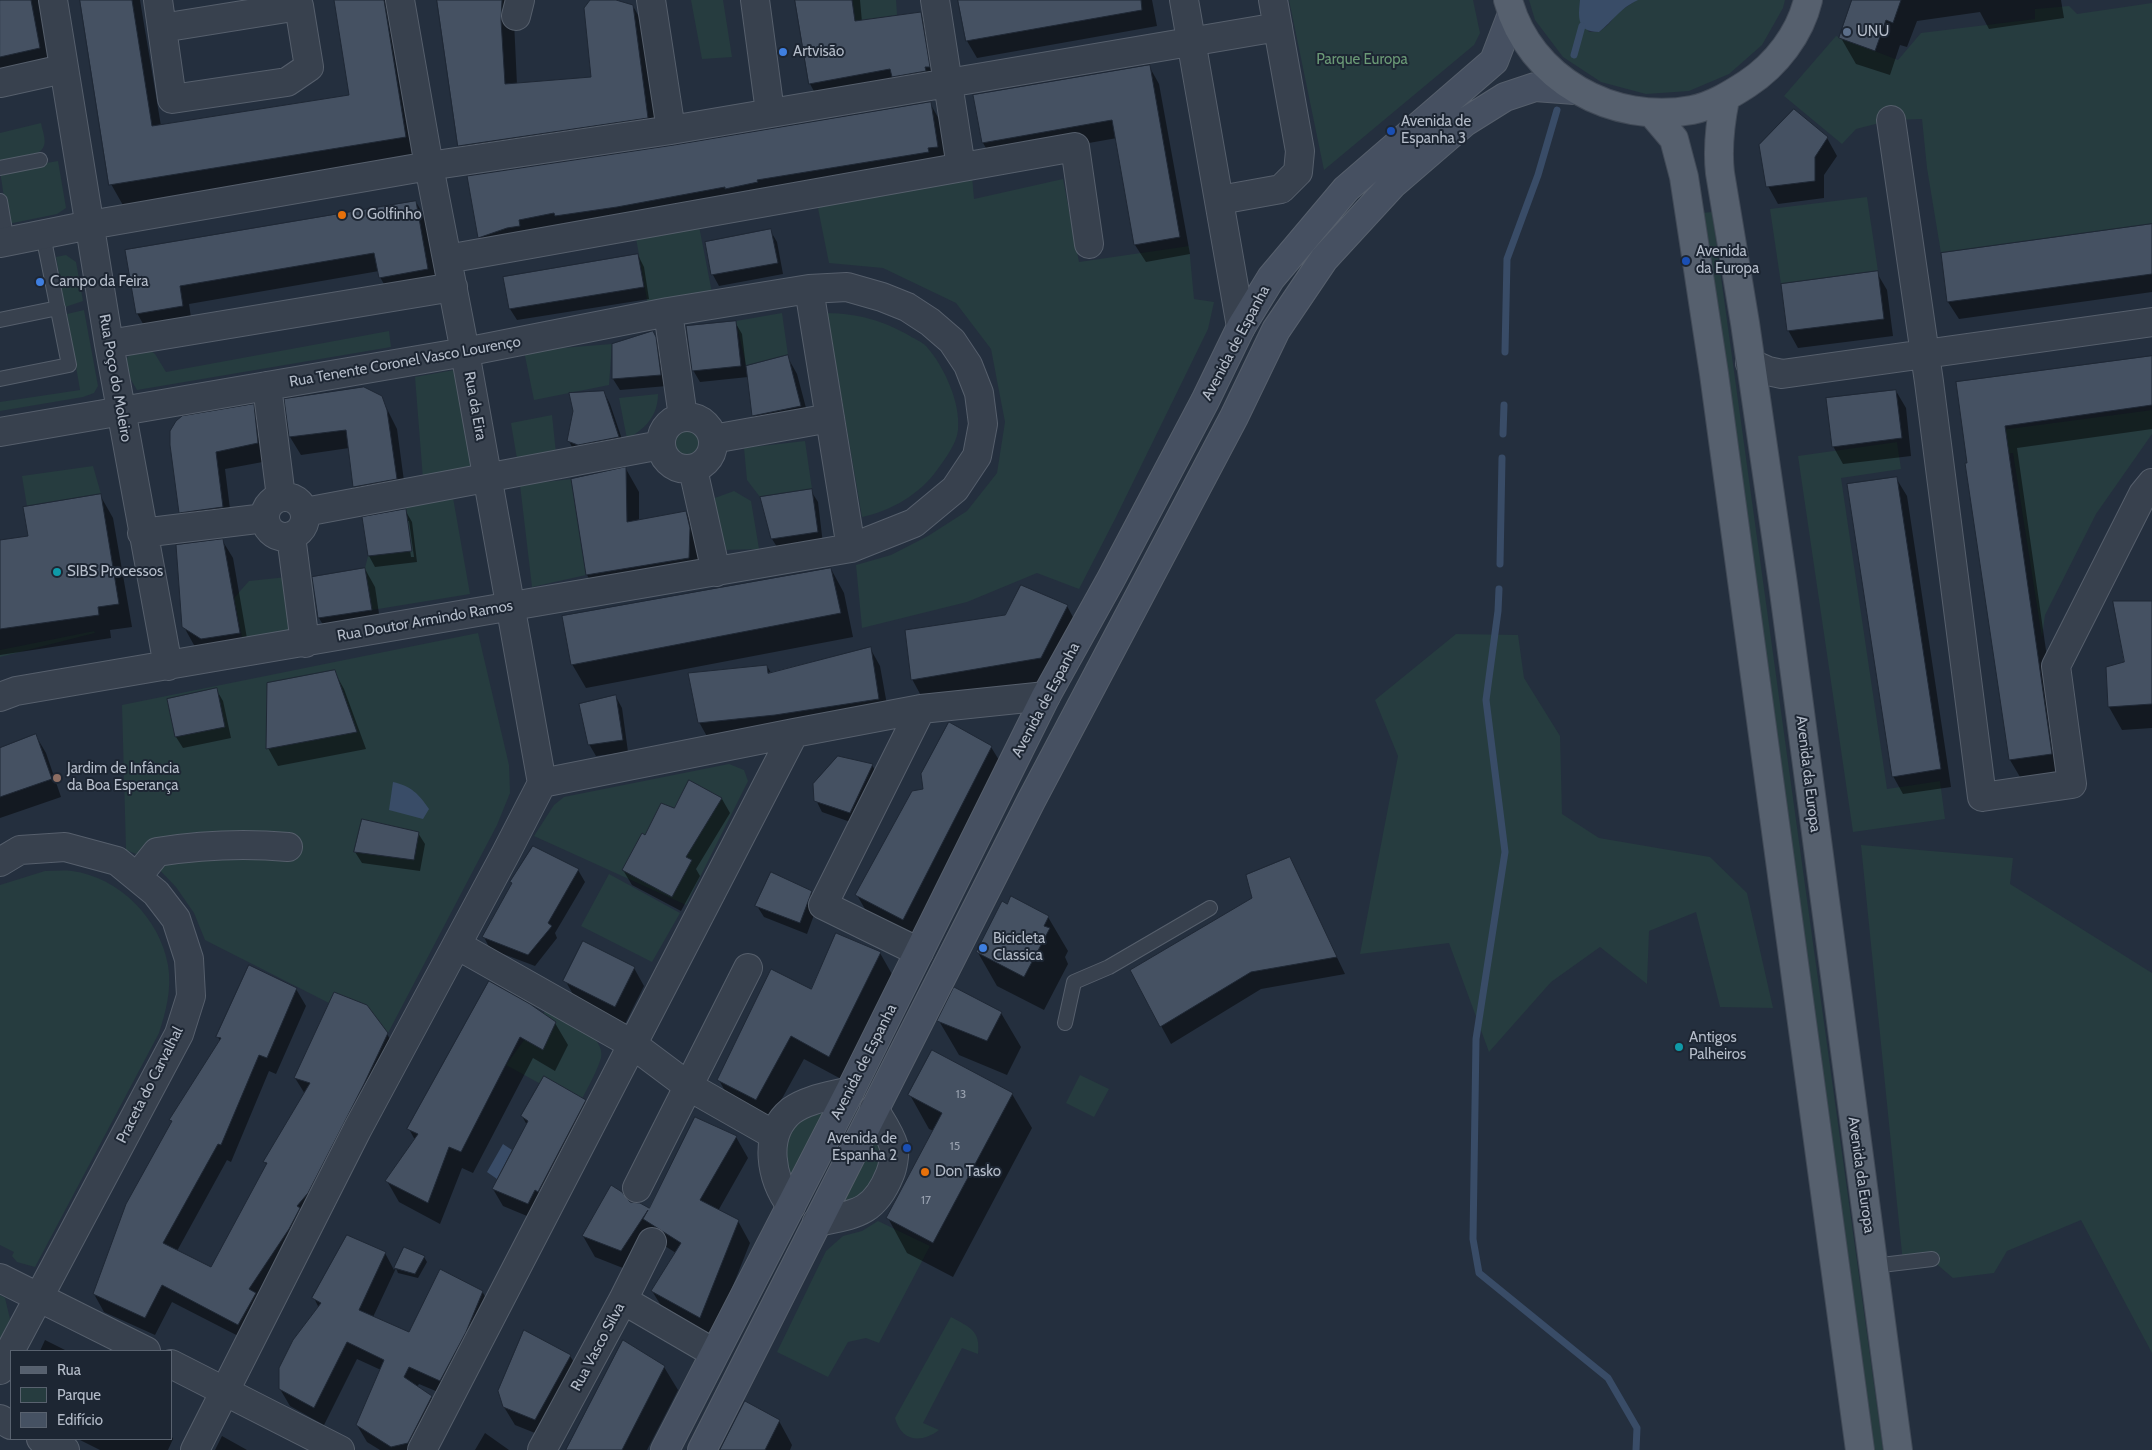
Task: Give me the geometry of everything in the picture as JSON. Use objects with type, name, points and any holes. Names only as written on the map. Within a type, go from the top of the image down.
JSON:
[{"type":"main road","points":[[1510,7],[1532,50],[1552,72],[1575,90],[1612,106],[1652,113],[1692,110],[1724,99],[1759,76],[1772,64],[1796,31],[1808,0]]},
{"type":"main road","name":"Avenida de Espanha","points":[[665,1450],[850,1091],[1046,696],[1111,579],[1204,401],[1240,327],[1271,278],[1346,189],[1494,61],[1510,7]]},
{"type":"main road","name":"Avenida de Espanha","points":[[702,1450],[1030,801],[1234,417],[1276,330],[1324,258],[1392,184],[1465,122],[1505,97],[1535,87],[1575,90]]},
{"type":"main road","name":"Avenida da Europa","points":[[1724,99],[1718,133],[1718,156],[1782,574],[1898,1450]]},
{"type":"main road","points":[[1652,113],[1674,140],[1690,210],[1714,374],[1860,1450]]},
{"type":"street","name":"Rua Poço do Moleiro","points":[[53,0],[120,410],[168,666]]},
{"type":"street","points":[[158,0],[172,99],[287,82],[309,67],[299,6],[162,28]]},
{"type":"street","name":"Rua da Eira","points":[[400,0],[542,783]]},
{"type":"street","points":[[651,0],[671,130]]},
{"type":"street","points":[[755,0],[770,112]]},
{"type":"street","points":[[934,0],[961,167]]},
{"type":"street","points":[[1184,0],[1220,200],[1240,327]]},
{"type":"street","points":[[1220,200],[1281,189],[1298,172],[1300,151],[1273,0]]},
{"type":"street","points":[[3,243],[90,225],[429,166],[671,130],[1278,27]]},
{"type":"street","points":[[0,83],[63,69]]},
{"type":"street","points":[[1891,120],[1925,354],[1982,797],[2072,784],[2056,666],[2143,494],[2152,483]]},
{"type":"street","points":[[447,259],[1075,147],[1088,244]]},
{"type":"street","points":[[109,344],[453,287]]},
{"type":"street","name":"Rua Tenente Coronel Vasco Lourenço","points":[[0,432],[465,352],[668,312],[809,289],[847,287],[882,296],[907,307],[930,322],[952,342],[968,365],[979,393],[983,424],[977,456],[955,489],[914,523],[851,548]]},
{"type":"street","points":[[809,289],[851,548]]},
{"type":"street","points":[[668,312],[683,417]]},
{"type":"street","points":[[1750,363],[1768,371],[1782,374],[2152,322]]},
{"type":"street","points":[[1754,396],[1782,374]]},
{"type":"street","points":[[142,533],[273,507],[294,498],[305,512],[301,529],[291,536],[285,537],[274,533],[266,524],[273,507],[267,386]]},
{"type":"street","points":[[683,417],[699,420],[711,431],[713,440],[711,455],[707,461],[694,469],[679,468],[672,464],[662,452],[662,437],[669,424],[683,417]]},
{"type":"street","points":[[713,440],[830,418]]},
{"type":"street","points":[[305,512],[661,445]]},
{"type":"street","points":[[694,469],[716,572]]},
{"type":"street","points":[[291,536],[305,643]]},
{"type":"street","name":"Rua Doutor Armindo Ramos","points":[[0,697],[16,691],[851,548]]},
{"type":"street","points":[[195,1450],[357,1130],[542,783],[921,710],[1046,696]]},
{"type":"street","points":[[919,952],[823,905],[921,710]]},
{"type":"street","points":[[422,1450],[794,733]]},
{"type":"street","points":[[137,877],[157,852],[214,844],[256,844],[288,848]]},
{"type":"street","name":"Praceta do Carvalhal","points":[[0,862],[20,850],[65,848],[117,861],[156,893],[176,919],[189,959],[191,996],[178,1034],[11,1350]]},
{"type":"street","points":[[457,945],[632,1044],[688,1086],[774,1135]]},
{"type":"street","points":[[637,1188],[748,968]]},
{"type":"street","points":[[791,1206],[782,1194],[776,1178],[773,1157],[774,1135],[791,1111],[811,1102],[850,1091]]},
{"type":"street","points":[[817,1222],[845,1216],[869,1207],[884,1189],[891,1170],[894,1149],[890,1136],[874,1109]]},
{"type":"street","name":"Rua Vasco Silva","points":[[542,1450],[652,1242]]},
{"type":"street","points":[[0,1278],[144,1350]]},
{"type":"street","points":[[623,1300],[714,1353]]},
{"type":"street","name":"Praceta do Carvalhal","points":[[0,1370],[10,1351]]},
{"type":"street","points":[[172,1364],[340,1450]]},
{"type":"street","points":[[43,1440],[65,1450]]},
{"type":"lane","points":[[0,168],[40,160]]},
{"type":"lane","points":[[0,201],[3,243]]},
{"type":"lane","points":[[0,379],[70,365],[43,235]]},
{"type":"lane","points":[[0,320],[58,308]]},
{"type":"lane","points":[[1065,1023],[1074,982],[1109,967],[1210,908]]},
{"type":"lane","points":[[1874,1266],[1932,1260]]},
{"type":"green space","points":[[691,0],[723,0],[732,57],[702,59]]},
{"type":"green space","points":[[852,0],[896,0],[897,15],[855,22]]},
{"type":"green space","name":"Parque Europa","points":[[1289,0],[1473,0],[1480,33],[1474,45],[1324,170]]},
{"type":"green space","points":[[1529,0],[1580,0],[1579,15],[1589,32],[1599,32],[1609,24],[1617,13],[1637,0],[1785,0],[1783,8],[1762,45],[1729,74],[1689,91],[1646,94],[1601,82],[1563,57],[1535,20]]},
{"type":"green space","points":[[2152,3],[2152,224],[1941,253],[1927,168],[1922,119],[1891,120],[1856,129],[1842,144],[1784,96],[1836,36],[1898,60],[1921,33],[2035,19],[2035,9],[2069,6],[2077,14]]},
{"type":"green space","points":[[41,123],[45,144],[41,150],[37,153],[0,161],[0,133]]},
{"type":"green space","points":[[58,161],[66,208],[57,214],[8,224],[0,171]]},
{"type":"green space","points":[[972,176],[974,199],[1063,179],[1079,262],[1189,246],[1194,299],[1214,302],[1208,329],[1079,589],[1037,573],[967,602],[862,628],[856,565],[891,555],[928,536],[967,511],[997,473],[1005,422],[991,349],[956,303],[883,268],[829,263],[815,193]]},
{"type":"green space","points":[[1867,197],[1878,271],[1781,284],[1770,209]]},
{"type":"green space","points":[[1712,212],[1883,1450],[1873,1450],[1702,213]]},
{"type":"green space","points":[[699,226],[712,293],[648,306],[636,238]]},
{"type":"green space","points":[[66,255],[76,262],[83,301],[65,307],[56,257]]},
{"type":"green space","points":[[84,310],[98,386],[94,393],[83,397],[0,411],[0,402],[80,390],[67,314]]},
{"type":"green space","points":[[782,313],[788,355],[746,366],[736,321]]},
{"type":"green space","points":[[827,313],[860,316],[880,322],[900,330],[923,343],[933,354],[945,374],[957,408],[957,435],[947,456],[930,479],[913,494],[894,506],[862,517]]},
{"type":"green space","points":[[389,331],[391,347],[137,390],[124,368],[131,353],[146,347],[155,354],[166,372]]},
{"type":"green space","points":[[612,344],[609,385],[534,400],[524,351]]},
{"type":"green space","points":[[460,369],[475,468],[423,479],[415,377]]},
{"type":"green space","points":[[658,394],[656,409],[649,421],[627,439],[619,398]]},
{"type":"green space","points":[[2152,410],[2152,434],[2096,514],[2045,615],[2042,638],[2013,453],[1967,460],[1963,435]]},
{"type":"green space","points":[[552,415],[556,453],[517,459],[511,423]]},
{"type":"green space","points":[[687,427],[698,431],[702,442],[698,453],[687,457],[676,453],[672,442],[676,431]]},
{"type":"green space","points":[[805,441],[812,489],[760,497],[747,480],[744,448]]},
{"type":"green space","points":[[1897,442],[1901,469],[1841,478],[1887,789],[1940,781],[1945,819],[1853,832],[1798,456]]},
{"type":"green space","points":[[93,466],[101,494],[27,506],[22,476]]},
{"type":"green space","points":[[571,479],[586,575],[532,587],[520,485]]},
{"type":"green space","points":[[734,491],[751,501],[759,549],[722,550],[712,499]]},
{"type":"green space","points":[[452,492],[470,594],[372,610],[365,568],[368,556],[411,549],[404,498]]},
{"type":"green space","points":[[287,577],[291,632],[243,642],[234,598],[249,581]]},
{"type":"green space","points":[[94,631],[95,633],[0,657],[0,650]]},
{"type":"green space","points":[[478,633],[509,765],[510,793],[497,825],[388,1033],[205,940],[194,913],[176,887],[149,859],[126,850],[122,705]]},
{"type":"green space","points":[[1456,634],[1518,635],[1524,678],[1560,736],[1562,814],[1599,838],[1710,857],[1747,893],[1773,1008],[1720,1007],[1696,912],[1649,931],[1647,984],[1600,947],[1551,982],[1489,1052],[1449,943],[1360,954],[1398,756],[1375,700]]},
{"type":"green space","points":[[729,764],[744,770],[748,781],[686,905],[534,836],[554,805],[564,797]]},
{"type":"green space","points":[[1861,845],[2013,858],[2010,884],[2152,973],[2152,1353],[2081,1220],[2007,1251],[1994,1273],[1953,1278],[1932,1260],[1903,1263]]},
{"type":"green space","points":[[45,871],[72,871],[89,875],[121,891],[135,903],[147,917],[164,948],[168,965],[169,991],[159,1033],[35,1267],[17,1262],[12,1256],[14,1252],[0,1245],[0,885]]},
{"type":"green space","points":[[609,874],[680,913],[652,962],[581,926]]},
{"type":"green space","points":[[548,1007],[591,1035],[601,1050],[599,1064],[579,1105],[506,1065]]},
{"type":"green space","points":[[1080,1075],[1109,1089],[1094,1117],[1066,1103]]},
{"type":"green space","points":[[828,1105],[788,1183],[781,1156],[793,1122]]},
{"type":"green space","points":[[878,1130],[884,1154],[869,1194],[838,1209]]},
{"type":"green space","points":[[878,1221],[930,1246],[879,1343],[866,1338],[848,1342],[828,1377],[777,1352],[826,1251],[843,1236],[862,1231]]},
{"type":"green space","points":[[0,1295],[5,1298],[10,1319],[0,1339]]},
{"type":"green space","points":[[951,1317],[976,1334],[978,1354],[962,1348],[923,1423],[939,1430],[925,1437],[912,1438],[902,1432],[895,1418]]},
{"type":"water","points":[[1580,0],[1638,0],[1621,11],[1599,32],[1586,30],[1580,23]]},
{"type":"water","points":[[393,782],[410,788],[422,799],[429,809],[423,819],[389,810]]},
{"type":"water","points":[[503,1144],[512,1150],[497,1179],[487,1172]]},
{"type":"building","points":[[0,0],[31,0],[40,48],[0,57]]},
{"type":"building","points":[[80,0],[132,0],[152,126],[349,95],[334,0],[384,0],[406,137],[109,185]]},
{"type":"building","points":[[437,0],[502,0],[501,20],[505,84],[591,77],[584,8],[590,0],[616,0],[633,5],[648,118],[458,146]]},
{"type":"building","points":[[795,0],[852,0],[855,21],[921,12],[930,67],[925,67],[926,71],[892,77],[890,69],[809,84]]},
{"type":"building","points":[[958,0],[1141,0],[1142,10],[966,41]]},
{"type":"building","points":[[1852,0],[1901,0],[1893,23],[1886,20],[1875,51],[1839,38]]},
{"type":"building","points":[[1150,65],[1180,237],[1134,245],[1112,120],[982,143],[973,95]]},
{"type":"building","points":[[931,102],[938,147],[928,148],[929,152],[757,180],[758,182],[725,189],[725,187],[617,207],[555,216],[554,213],[519,220],[520,226],[507,228],[478,238],[467,176],[674,145]]},
{"type":"building","points":[[1794,109],[1828,137],[1815,157],[1815,181],[1766,187],[1759,145]]},
{"type":"building","points":[[416,201],[428,269],[379,278],[374,253],[180,286],[183,306],[136,314],[125,250]]},
{"type":"building","points":[[2152,224],[2152,274],[1947,302],[1941,253]]},
{"type":"building","points":[[771,229],[778,263],[711,275],[705,242]]},
{"type":"building","points":[[638,254],[644,287],[509,309],[503,277]]},
{"type":"building","points":[[1878,271],[1884,319],[1787,331],[1781,284]]},
{"type":"building","points":[[736,321],[741,366],[692,371],[686,326]]},
{"type":"building","points":[[653,331],[656,337],[661,375],[612,379],[612,344]]},
{"type":"building","points":[[788,355],[801,406],[752,416],[746,366]]},
{"type":"building","points":[[2152,356],[2152,405],[2005,426],[2052,754],[2009,760],[1965,463],[1967,463],[1956,382]]},
{"type":"building","points":[[364,387],[382,396],[387,410],[397,479],[353,487],[346,430],[289,437],[284,399]]},
{"type":"building","points":[[1896,390],[1902,438],[1832,447],[1826,398]]},
{"type":"building","points":[[604,391],[619,437],[578,445],[567,441],[573,411],[569,393]]},
{"type":"building","points":[[254,404],[258,443],[216,452],[223,507],[179,513],[170,445],[170,431],[176,421],[182,416]]},
{"type":"building","points":[[626,467],[627,522],[686,511],[690,528],[689,558],[586,575],[571,479]]},
{"type":"building","points":[[1897,477],[1941,769],[1892,777],[1847,484]]},
{"type":"building","points":[[812,489],[818,532],[771,539],[760,497]]},
{"type":"building","name":"SIBS Processos","points":[[101,494],[119,604],[98,607],[99,615],[0,629],[0,540],[28,536],[23,507]]},
{"type":"building","points":[[406,509],[412,551],[368,556],[362,517]]},
{"type":"building","points":[[223,539],[240,633],[201,639],[182,627],[176,545]]},
{"type":"building","points":[[365,568],[372,610],[318,618],[312,577]]},
{"type":"building","points":[[831,568],[841,613],[571,665],[562,616]]},
{"type":"building","points":[[1021,585],[1068,605],[1041,658],[911,680],[905,630],[1005,615]]},
{"type":"building","points":[[2113,601],[2152,601],[2152,704],[2108,707],[2106,667],[2124,662]]},
{"type":"building","points":[[871,647],[879,699],[775,715],[698,723],[688,673],[767,665],[768,673]]},
{"type":"building","points":[[335,670],[357,732],[266,749],[267,683]]},
{"type":"building","points":[[217,688],[225,727],[175,737],[167,699]]},
{"type":"building","points":[[616,695],[623,740],[588,745],[579,704]]},
{"type":"building","points":[[949,722],[992,746],[903,920],[855,895],[912,791],[923,789],[921,774]]},
{"type":"building","name":"Jardim de Infância da Boa Esperança","points":[[36,734],[52,779],[0,797],[0,748]]},
{"type":"building","points":[[838,756],[873,764],[850,813],[814,801],[813,784]]},
{"type":"building","points":[[689,780],[722,798],[686,857],[692,860],[672,897],[622,870],[642,833],[645,835],[661,803],[674,808]]},
{"type":"building","points":[[362,819],[419,832],[414,860],[354,852]]},
{"type":"building","points":[[533,846],[579,869],[548,923],[552,926],[528,955],[482,937],[512,883],[510,882]]},
{"type":"building","points":[[1290,857],[1337,957],[1251,972],[1160,1027],[1130,970],[1252,898],[1246,875]]},
{"type":"building","points":[[771,872],[812,891],[800,923],[755,906]]},
{"type":"building","points":[[1011,896],[1049,916],[1044,926],[1050,928],[1024,977],[976,952],[1002,901],[1007,904]]},
{"type":"building","points":[[836,933],[881,952],[829,1057],[791,1036],[756,1100],[717,1080],[771,969],[811,989]]},
{"type":"building","points":[[583,941],[635,967],[615,1007],[563,981]]},
{"type":"building","points":[[249,965],[297,988],[267,1058],[259,1055],[221,1145],[218,1144],[163,1243],[211,1267],[267,1163],[263,1162],[310,1083],[294,1078],[334,992],[367,1005],[388,1033],[308,1193],[297,1206],[300,1208],[289,1229],[249,1289],[256,1293],[238,1325],[162,1285],[145,1318],[93,1294],[126,1204],[172,1121],[169,1120],[221,1038],[216,1037]]},
{"type":"building","points":[[489,981],[530,1004],[556,1022],[543,1050],[520,1037],[461,1152],[449,1147],[428,1203],[385,1181],[418,1134],[407,1129]]},
{"type":"building","points":[[954,987],[1002,1012],[987,1041],[937,1021]]},
{"type":"building","points":[[932,1050],[1013,1093],[933,1243],[886,1218],[942,1113],[908,1095]]},
{"type":"building","points":[[544,1076],[586,1100],[538,1192],[535,1190],[528,1204],[492,1189],[528,1121],[521,1116]]},
{"type":"building","points":[[695,1117],[737,1136],[700,1200],[739,1220],[700,1318],[651,1291],[681,1243],[643,1219],[648,1210],[621,1251],[582,1236],[611,1185],[622,1192],[630,1202],[640,1203],[649,1208]]},
{"type":"building","points":[[347,1235],[386,1252],[359,1310],[409,1332],[440,1269],[483,1291],[466,1332],[440,1381],[409,1367],[404,1377],[432,1396],[408,1443],[391,1447],[356,1425],[384,1360],[347,1342],[314,1408],[279,1389],[279,1368],[293,1340],[321,1303],[312,1298]]},
{"type":"building","points":[[404,1247],[425,1256],[415,1274],[394,1268]]},
{"type":"building","points":[[524,1330],[571,1355],[535,1420],[503,1407],[498,1391]]},
{"type":"building","points":[[623,1340],[665,1366],[622,1450],[566,1450]]},
{"type":"building","points":[[745,1401],[780,1420],[765,1450],[720,1450]]},
{"type":"waterway","points":[[1574,55],[1582,26]]},
{"type":"waterway","points":[[1505,352],[1507,259],[1538,175],[1557,110]]},
{"type":"waterway","points":[[1503,434],[1504,405]]},
{"type":"waterway","points":[[1500,564],[1502,458]]},
{"type":"waterway","points":[[1499,589],[1498,611],[1486,700],[1505,852],[1476,1039],[1473,1239],[1479,1273],[1608,1378],[1637,1428],[1636,1450]]},
{"type":"place","name":"UNU","points":[[1847,32]]},
{"type":"place","name":"Artvisão","points":[[783,52]]},
{"type":"place","name":"Avenida de Espanha 3","points":[[1391,131]]},
{"type":"place","name":"O Golfinho","points":[[342,215]]},
{"type":"place","name":"Avenida da Europa","points":[[1686,261]]},
{"type":"place","name":"Campo da Feira","points":[[40,282]]},
{"type":"place","name":"SIBS Processos","points":[[57,572]]},
{"type":"place","name":"Jardim de Infância da Boa Esperança","points":[[57,778]]},
{"type":"place","name":"Bicicleta Classica","points":[[983,948]]},
{"type":"place","name":"Antigos Palheiros","points":[[1679,1047]]},
{"type":"place","name":"Avenida de Espanha 2","points":[[907,1148]]},
{"type":"place","name":"Don Tasko","points":[[925,1172]]}]
